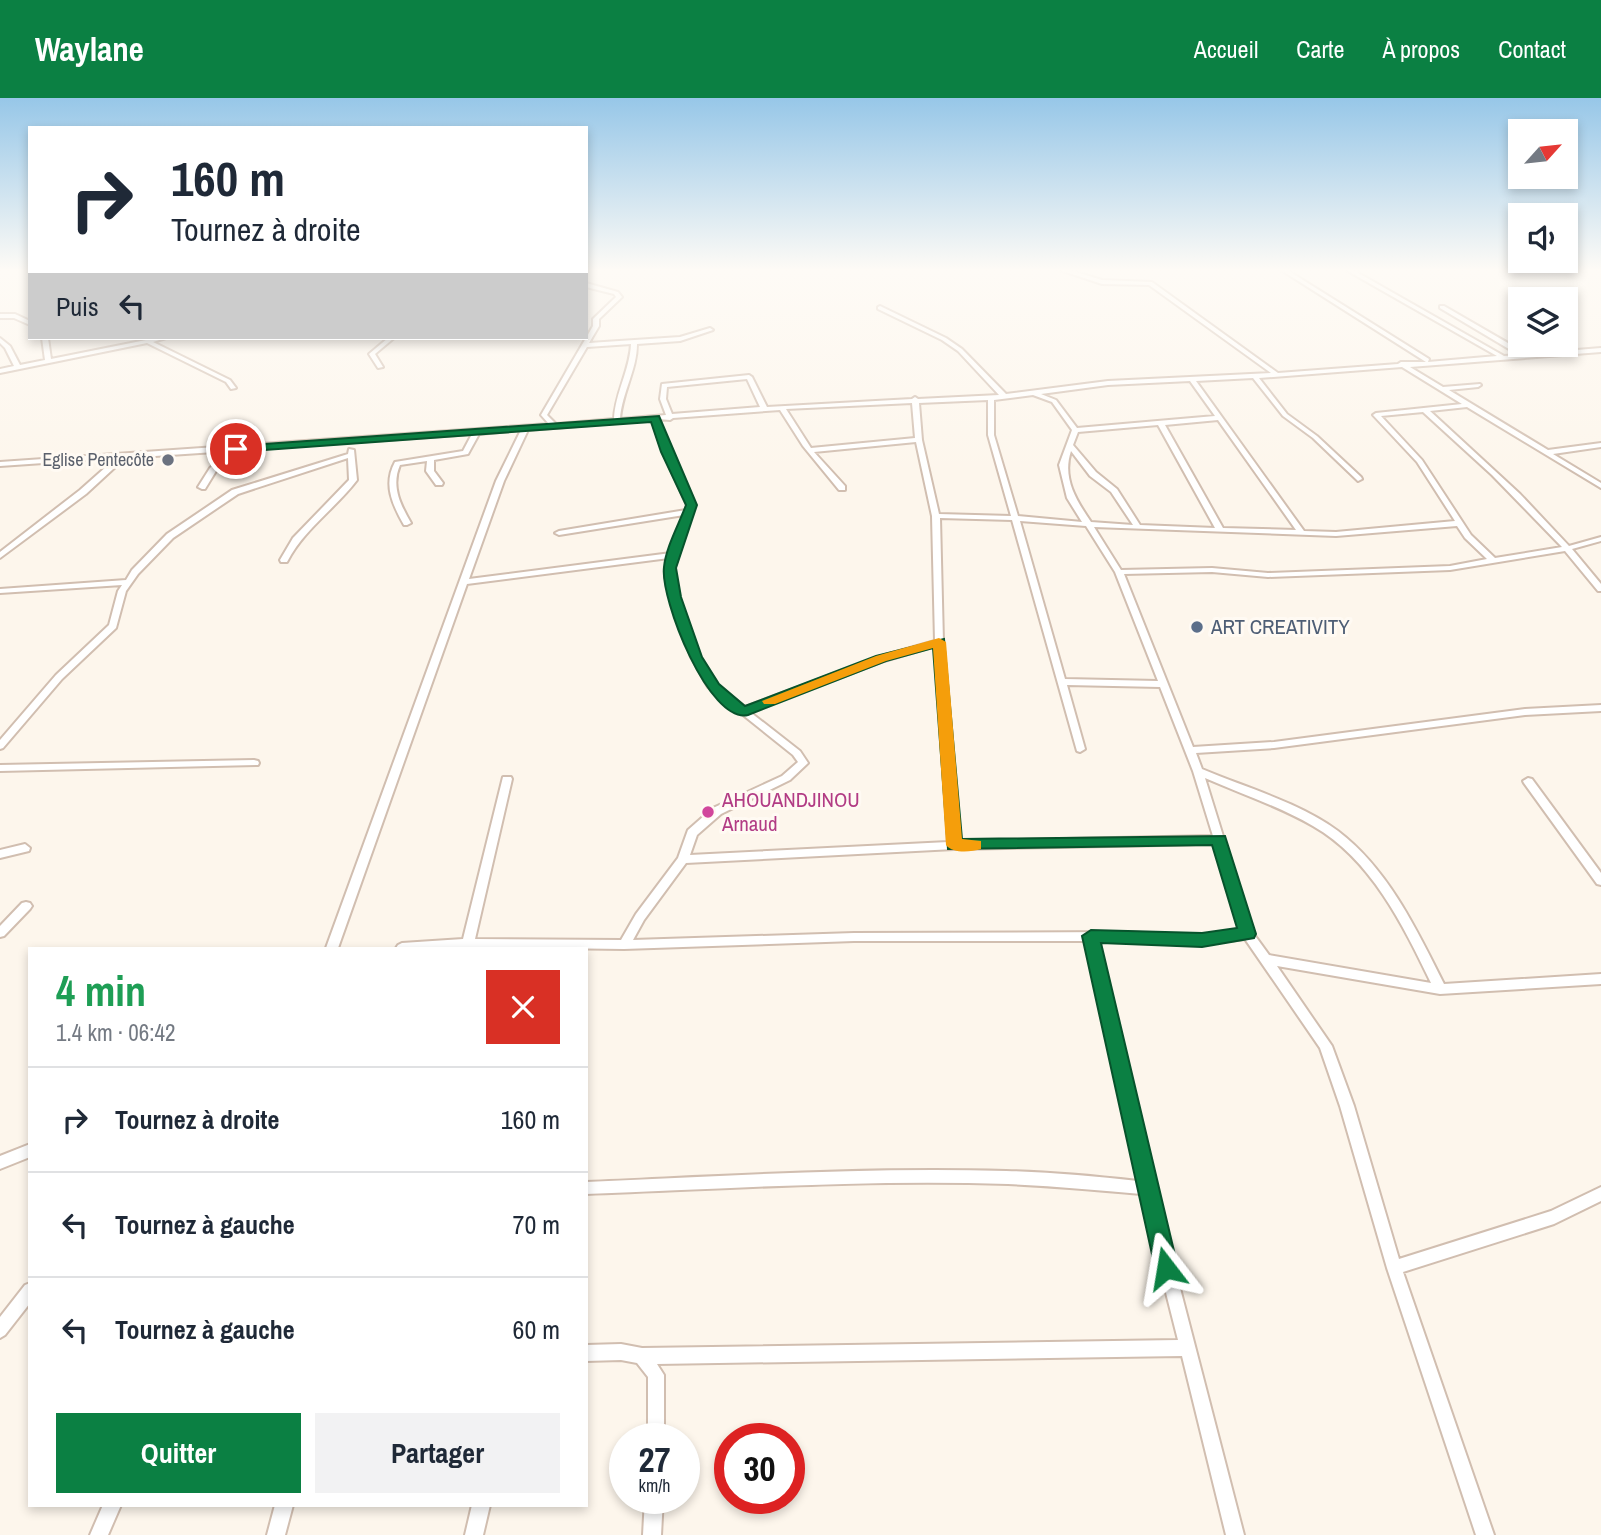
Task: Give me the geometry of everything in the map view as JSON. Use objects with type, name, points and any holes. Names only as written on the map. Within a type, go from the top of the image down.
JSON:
[{"type":"street","points":[[585,345],[686,337]]},
{"type":"street","points":[[940,337],[960,350],[1004,396]]},
{"type":"street","points":[[1225,337],[1277,375]]},
{"type":"street","points":[[1390,337],[1427,360]]},
{"type":"street","points":[[1467,337],[1501,356]]},
{"type":"street","points":[[0,340],[8,347],[18,368]]},
{"type":"street","points":[[45,340],[48,362]]},
{"type":"street","points":[[119,348],[120,340]]},
{"type":"street","points":[[0,372],[156,340]]},
{"type":"street","points":[[380,367],[372,354],[389,340]]},
{"type":"street","points":[[332,947],[500,481],[531,428],[544,418],[587,340]]},
{"type":"street","points":[[149,342],[228,381],[233,388]]},
{"type":"street","points":[[617,422],[620,394],[634,365],[634,342]]},
{"type":"street","points":[[1578,352],[1601,350]]},
{"type":"street","points":[[0,464],[915,399],[991,398],[1065,388],[1191,378],[1277,375],[1508,356]]},
{"type":"street","points":[[1401,364],[1599,484]]},
{"type":"street","points":[[1254,375],[1285,415],[1315,437],[1359,479]]},
{"type":"street","points":[[670,418],[663,399],[664,385],[725,377],[749,377],[765,410]]},
{"type":"street","points":[[1191,378],[1302,533]]},
{"type":"street","points":[[1443,389],[1478,385]]},
{"type":"street","points":[[1054,401],[1065,388]]},
{"type":"street","points":[[1034,393],[1054,401],[1076,430]]},
{"type":"street","points":[[991,398],[991,435],[1080,749]]},
{"type":"street","points":[[915,399],[919,440],[936,516],[939,642],[954,845]]},
{"type":"street","points":[[1468,405],[1376,415],[1420,461],[1477,547],[1493,561]]},
{"type":"street","points":[[782,408],[810,450],[842,488]]},
{"type":"street","points":[[1425,410],[1515,491],[1569,548],[1600,586]]},
{"type":"street","points":[[544,418],[554,425]]},
{"type":"street","points":[[1076,430],[1220,418]]},
{"type":"street","points":[[624,945],[640,917],[683,859],[692,833],[717,811],[786,778],[803,763],[797,753],[713,687],[695,657],[671,583],[673,555],[691,505],[689,496],[680,485],[655,419]]},
{"type":"street","points":[[1160,422],[1220,530]]},
{"type":"street","points":[[1076,430],[1063,465],[1071,498],[1119,572],[1198,771],[1248,934],[1269,960],[1325,1046],[1347,1106],[1394,1268],[1485,1535]]},
{"type":"street","points":[[407,523],[394,496],[394,469],[402,460],[431,459],[469,451],[477,432]]},
{"type":"street","points":[[284,560],[292,545],[338,500],[353,480],[355,472],[351,455],[354,440]]},
{"type":"street","points":[[810,450],[919,440]]},
{"type":"street","points":[[1550,452],[1601,445]]},
{"type":"street","points":[[1071,446],[1093,474],[1114,491],[1137,526]]},
{"type":"street","points":[[201,487],[213,470],[236,449]]},
{"type":"street","points":[[0,556],[83,492],[124,455]]},
{"type":"street","points":[[0,746],[59,677],[113,626],[122,591],[170,536],[235,492],[351,455]]},
{"type":"street","points":[[431,459],[430,471],[439,483]]},
{"type":"street","points":[[559,533],[688,512]]},
{"type":"street","points":[[936,516],[1302,533],[1368,533],[1460,523]]},
{"type":"street","points":[[1119,572],[1212,570],[1268,575],[1378,573],[1450,568],[1569,548],[1601,539]]},
{"type":"street","points":[[465,582],[673,555]]},
{"type":"street","points":[[0,591],[130,582]]},
{"type":"street","points":[[743,711],[881,659],[939,642]]},
{"type":"street","points":[[1061,681],[1163,684]]},
{"type":"street","points":[[1189,750],[1274,745],[1525,712],[1601,708]]},
{"type":"street","points":[[0,768],[254,763]]},
{"type":"street","points":[[1198,771],[1311,821],[1350,847],[1371,869],[1422,953],[1440,989]]},
{"type":"street","points":[[468,943],[507,779]]},
{"type":"street","points":[[1528,781],[1601,881]]},
{"type":"street","points":[[683,859],[954,845],[1219,840]]},
{"type":"street","points":[[0,855],[25,848]]},
{"type":"street","points":[[0,933],[26,906]]},
{"type":"street","points":[[440,947],[468,943],[577,946],[854,937],[1091,936],[1202,940],[1248,934]]},
{"type":"street","points":[[1091,936],[1147,1188],[1236,1535]]},
{"type":"street","points":[[1269,960],[1440,989],[1601,979]]},
{"type":"street","points":[[0,1163],[28,1151]]},
{"type":"street","points":[[588,1188],[992,1175],[1089,1181],[1147,1188]]},
{"type":"street","points":[[1394,1268],[1554,1217],[1601,1194]]},
{"type":"street","points":[[0,1330],[28,1293]]},
{"type":"street","points":[[588,1353],[621,1352],[642,1356],[1186,1348]]},
{"type":"street","points":[[642,1356],[656,1375],[656,1423]]},
{"type":"street","points":[[99,1535],[111,1507]]},
{"type":"street","points":[[276,1535],[283,1507]]},
{"type":"street","points":[[474,1535],[481,1507]]},
{"type":"street","points":[[652,1535],[653,1514]]},
{"type":"slow traffic","points":[[770,701],[881,659],[939,642],[954,845],[975,845]]},
{"type":"place","name":"Eglise Pentecôte","points":[[168,460]]},
{"type":"place","name":"ART CREATIVITY","points":[[1197,627]]},
{"type":"place","name":"AHOUANDJINOU Arnaud","points":[[708,812]]},
{"type":"route","points":[[236,449],[655,419],[666,452],[691,505],[670,568],[675,597],[695,657],[713,687],[743,711],[881,659],[939,642],[954,845],[1219,840],[1248,934],[1202,940],[1091,936],[1166,1268]]}]
